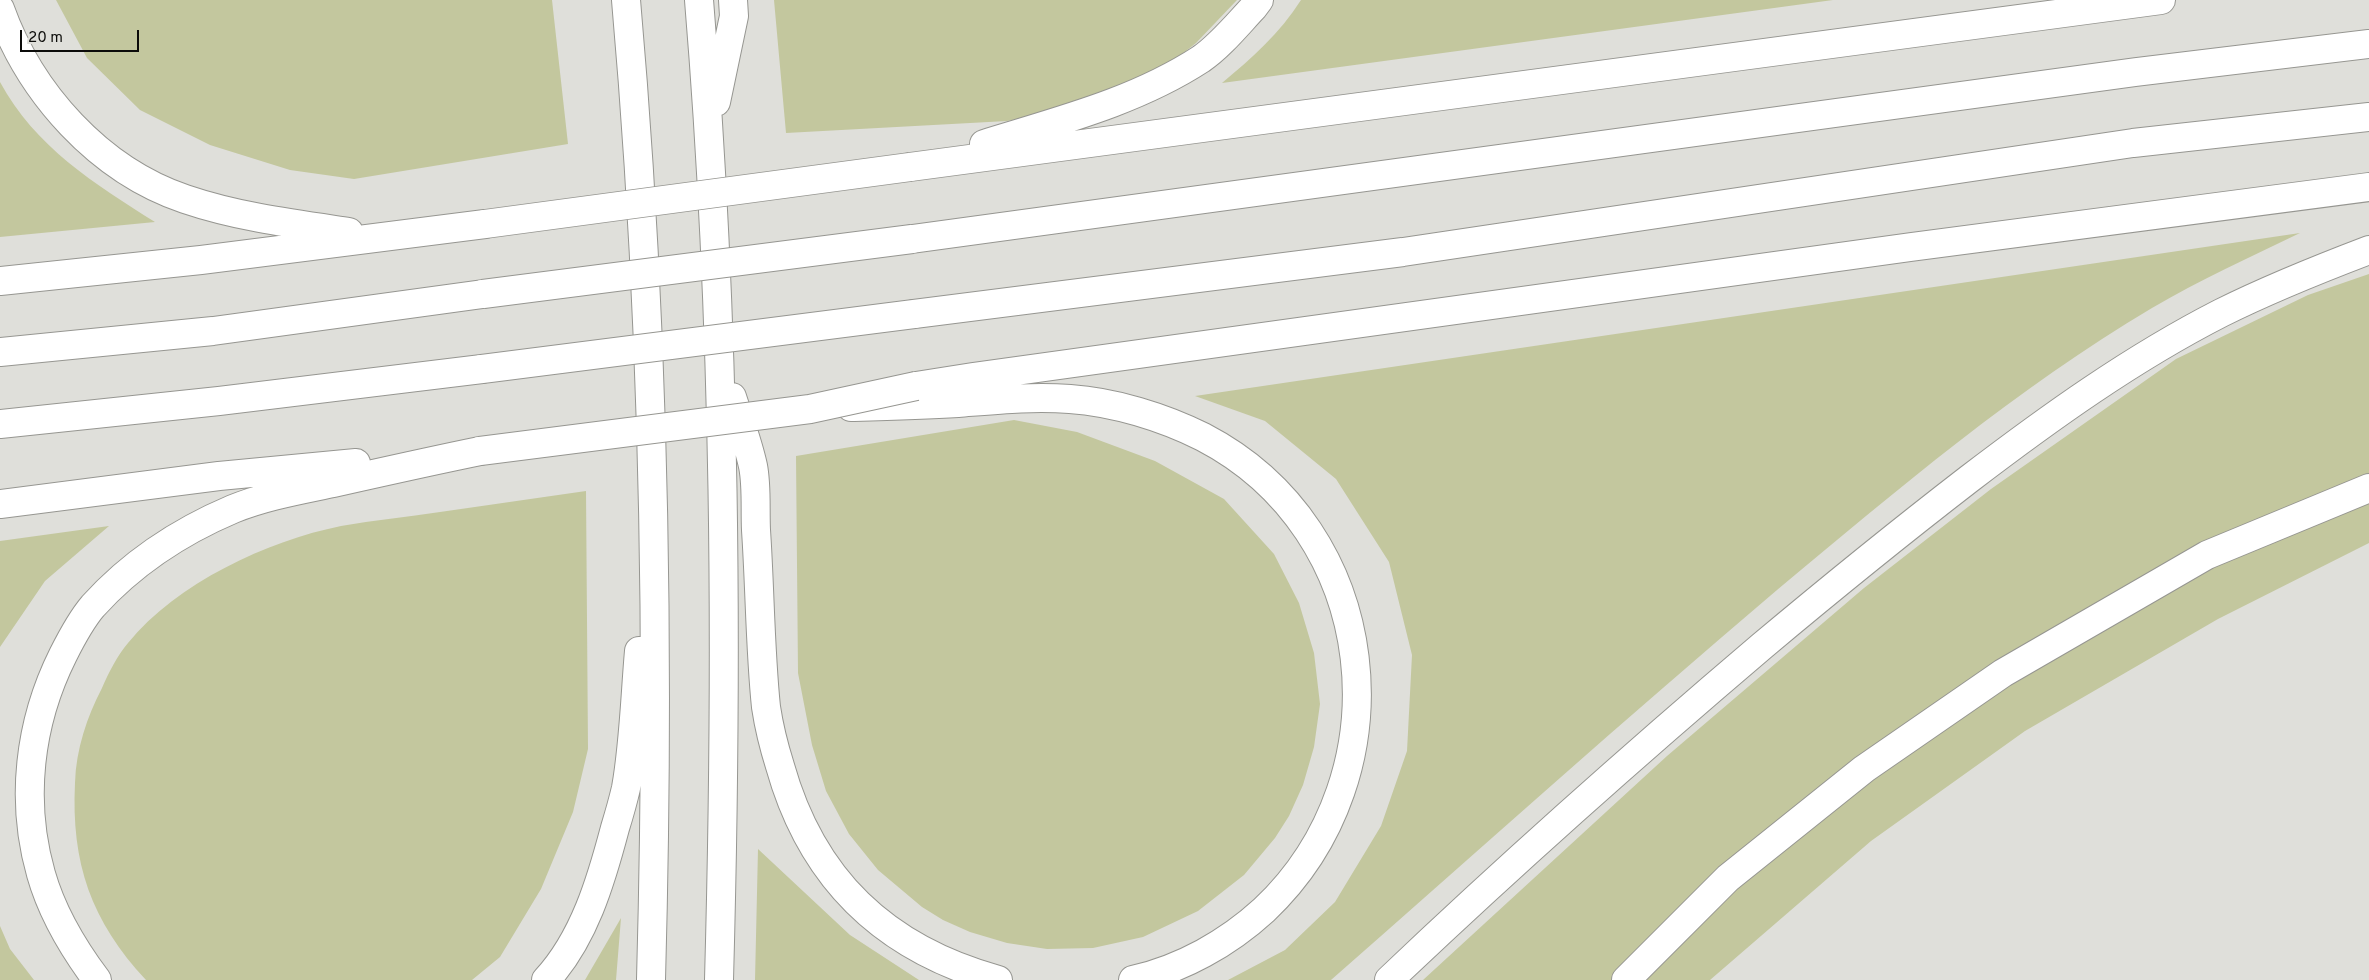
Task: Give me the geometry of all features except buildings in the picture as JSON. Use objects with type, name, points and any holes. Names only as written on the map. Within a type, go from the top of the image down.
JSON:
[{"type":"main road","points":[[615,0],[631,54]]},
{"type":"main road","points":[[626,0],[638,146],[654,495],[655,818],[651,980]]},
{"type":"main road","points":[[699,0],[710,130],[720,357],[725,713],[719,980]]},
{"type":"main road","points":[[710,130],[734,16],[733,0]]},
{"type":"main road","points":[[910,167],[1077,115],[1129,96],[1202,58],[1241,21],[1259,0]]},
{"type":"main road","points":[[0,280],[201,260],[485,224],[2160,0]]},
{"type":"main road","points":[[0,9],[7,29],[25,64],[47,97],[73,127],[93,144],[144,180],[183,199],[225,212],[383,237]]},
{"type":"main road","points":[[0,352],[213,331],[483,294],[912,240],[2067,81],[2369,44]]},
{"type":"main road","points":[[0,424],[209,402],[482,369],[1413,251],[2133,143],[2369,117]]},
{"type":"main road","points":[[916,396],[973,377],[1862,254],[2369,187]]},
{"type":"main road","points":[[1389,980],[1692,706],[1875,552],[2009,449],[2115,374],[2219,314],[2262,293],[2369,250]]},
{"type":"main road","points":[[720,357],[753,466],[766,708],[776,755],[796,812],[824,863],[864,910],[898,937],[927,954],[943,962],[998,980]]},
{"type":"main road","points":[[0,504],[219,476],[480,451],[916,396],[1073,399],[1130,410],[1187,430],[1232,454],[1274,490],[1302,522],[1313,539],[1336,584],[1344,606],[1355,650],[1357,719],[1354,742],[1344,782],[1324,831],[1289,884],[1250,922],[1213,948],[1168,970],[1133,980]]},
{"type":"main road","points":[[97,980],[75,950],[41,874],[33,835],[30,795],[32,755],[42,707],[52,677],[70,641],[92,607],[124,576],[159,549],[197,526],[234,509],[273,496],[480,451]]},
{"type":"main road","points":[[1626,980],[1728,878],[1864,769],[2003,672],[2207,555],[2369,488]]},
{"type":"main road","points":[[546,980],[571,946],[599,884],[626,788],[654,495]]},
{"type":"green space","points":[[56,0],[552,0],[568,144],[354,179],[290,170],[210,145],[140,110],[87,58]]},
{"type":"green space","points":[[774,0],[1237,0],[1196,43],[1158,73],[1078,107],[1007,121],[786,133]]},
{"type":"green space","points":[[1301,0],[1833,0],[1222,83],[1265,44]]},
{"type":"green space","points":[[0,82],[14,105],[49,145],[89,178],[155,222],[0,237]]},
{"type":"green space","points":[[2300,233],[2207,278],[2152,308],[2053,372],[1959,442],[1777,590],[1331,980],[1228,980],[1285,950],[1335,902],[1381,826],[1407,751],[1412,655],[1389,562],[1336,479],[1265,421],[1195,396]]},
{"type":"green space","points":[[2369,274],[2369,543],[2218,619],[2025,731],[1871,841],[1710,980],[1423,980],[1667,756],[1864,588],[1991,489],[2176,359],[2308,295]]},
{"type":"green space","points":[[1014,420],[1077,432],[1155,461],[1224,499],[1274,554],[1299,603],[1314,653],[1320,704],[1314,747],[1303,785],[1289,816],[1275,838],[1244,875],[1198,911],[1143,937],[1093,948],[1047,949],[1007,943],[970,932],[943,920],[922,907],[878,870],[849,834],[826,791],[812,745],[798,673],[796,456]]},
{"type":"green space","points":[[586,491],[588,749],[573,812],[541,889],[500,957],[472,980],[146,980],[111,936],[98,913],[81,865],[75,812],[76,770],[83,734],[107,676],[128,643],[148,621],[197,584],[225,568],[283,542],[341,526]]},
{"type":"green space","points":[[109,526],[45,581],[0,647],[0,541]]},
{"type":"green space","points":[[758,849],[850,935],[919,980],[755,980]]},
{"type":"green space","points":[[621,918],[616,980],[585,980]]},
{"type":"green space","points":[[0,926],[10,949],[34,980],[0,980]]}]
